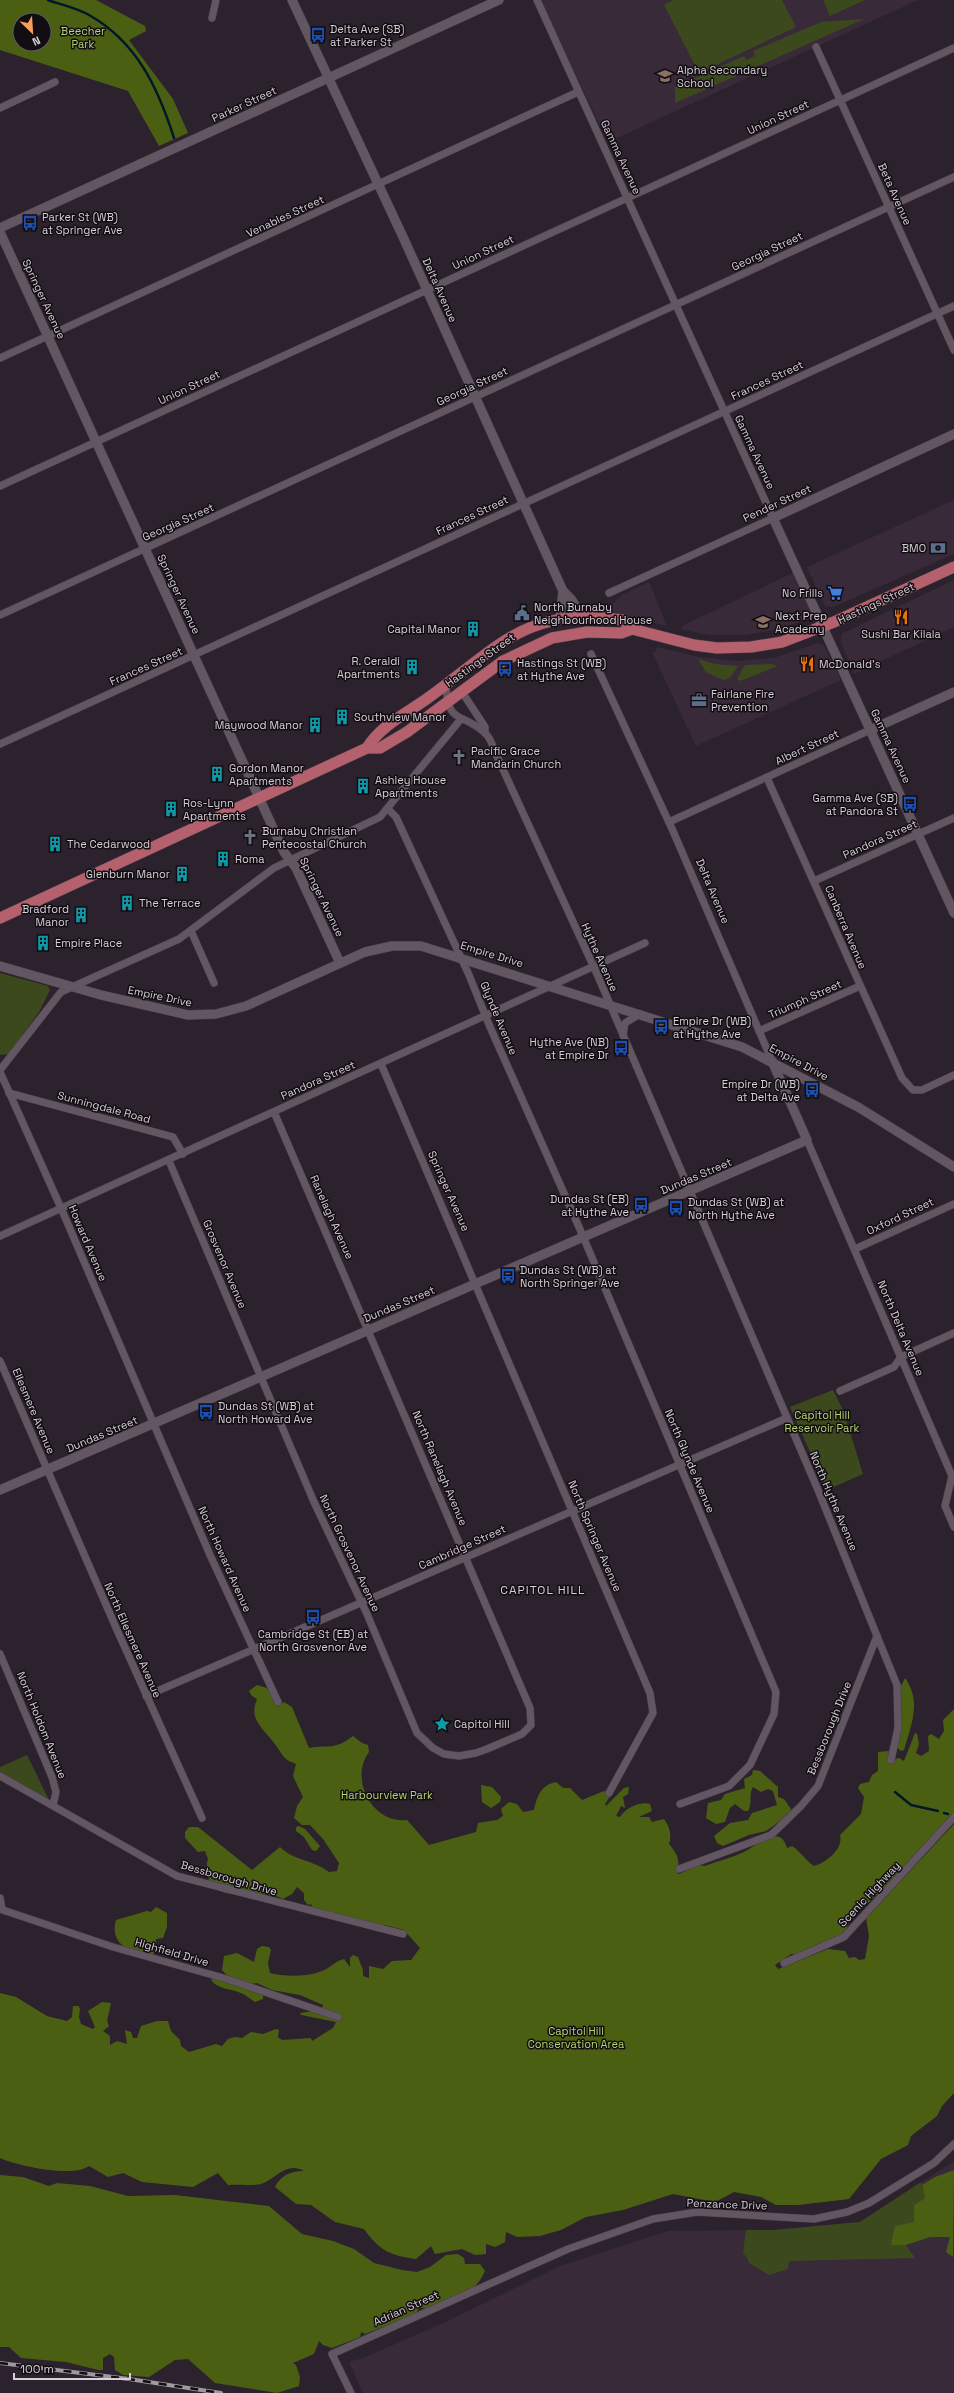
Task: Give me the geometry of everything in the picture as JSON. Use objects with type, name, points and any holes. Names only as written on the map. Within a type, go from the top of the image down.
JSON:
[{"type":"main road","name":"Hastings Street","points":[[0,918],[367,748],[380,748],[447,703],[503,661],[552,638],[587,632],[621,633],[632,630],[694,645],[735,648],[782,642],[823,627],[954,567]]},
{"type":"main road","name":"Hastings Street","points":[[367,748],[374,737],[446,685],[504,640],[523,630],[560,618],[582,616],[623,620],[632,630]]},
{"type":"street","points":[[212,18],[216,0]]},
{"type":"street","name":"Delta Avenue","points":[[292,0],[330,78],[563,592],[571,599],[582,616]]},
{"type":"street","name":"Parker Street","points":[[0,228],[499,0]]},
{"type":"street","name":"Gamma Avenue","points":[[536,0],[723,412],[954,913]]},
{"type":"street","name":"Beta Avenue","points":[[816,48],[954,350]]},
{"type":"street","name":"Union Street","points":[[0,486],[954,48]]},
{"type":"street","points":[[0,108],[55,82]]},
{"type":"street","name":"Venables Street","points":[[0,358],[578,92]]},
{"type":"street","name":"Georgia Street","points":[[0,616],[954,177]]},
{"type":"street","name":"Springer Avenue","points":[[0,232],[284,852],[290,860],[340,963]]},
{"type":"street","name":"Frances Street","points":[[0,744],[954,306]]},
{"type":"street","name":"Pender Street","points":[[609,593],[954,434]]},
{"type":"street","points":[[560,618],[563,592]]},
{"type":"street","name":"Delta Avenue","points":[[591,654],[669,822],[807,1140]]},
{"type":"street","points":[[446,685],[447,703],[452,713],[485,733]]},
{"type":"street","name":"Hythe Avenue","points":[[462,692],[483,722],[485,733],[593,967],[690,1191]]},
{"type":"street","name":"Albert Street","points":[[669,822],[954,692]]},
{"type":"street","points":[[0,1071],[57,994],[178,939],[191,931],[274,868],[374,821],[389,810],[461,719]]},
{"type":"street","name":"Canberra Avenue","points":[[767,778],[906,1085],[913,1090],[922,1090],[954,1075]]},
{"type":"street","name":"Glynde Avenue","points":[[389,810],[396,817],[460,956],[583,1238]]},
{"type":"street","name":"Pandora Street","points":[[814,881],[954,818]]},
{"type":"street","points":[[191,931],[214,983]]},
{"type":"street","name":"Pandora Street","points":[[0,1236],[169,1161],[554,986],[645,943]]},
{"type":"street","name":"Empire Drive","points":[[0,966],[72,987],[188,1015],[216,1014],[246,1006],[365,952],[392,946],[421,946],[460,956],[721,1040],[772,1061],[858,1107],[954,1167]]},
{"type":"street","name":"Triumph Street","points":[[759,1031],[860,986]]},
{"type":"street","points":[[623,1036],[625,1023],[640,1014]]},
{"type":"street","name":"Springer Avenue","points":[[381,1064],[477,1284]]},
{"type":"street","name":"Howard Avenue","points":[[0,1071],[154,1424]]},
{"type":"street","name":"Sunningdale Road","points":[[9,1092],[173,1137],[183,1154]]},
{"type":"street","name":"Ranelagh Avenue","points":[[274,1112],[369,1330]]},
{"type":"street","name":"Dundas Street","points":[[0,1490],[807,1140]]},
{"type":"street","name":"North Delta Avenue","points":[[807,1140],[952,1476],[945,1506],[954,1527]]},
{"type":"street","name":"Grosvenor Avenue","points":[[169,1161],[262,1377]]},
{"type":"street","name":"North Hythe Avenue","points":[[690,1191],[787,1418],[897,1685],[898,1728],[891,1760]]},
{"type":"street","name":"Oxford Street","points":[[855,1249],[954,1204]]},
{"type":"street","name":"North Glynde Avenue","points":[[583,1238],[776,1692],[774,1714],[750,1765],[729,1786],[680,1804]]},
{"type":"street","name":"North Springer Avenue","points":[[477,1284],[650,1693],[653,1713],[609,1793]]},
{"type":"street","name":"North Ranelagh Avenue","points":[[369,1330],[530,1708],[531,1725],[522,1734],[467,1756],[444,1754],[432,1748],[420,1737]]},
{"type":"street","points":[[840,1391],[894,1368],[901,1357],[954,1333]]},
{"type":"street","name":"Ellesmere Avenue","points":[[0,1361],[47,1470]]},
{"type":"street","name":"North Grosvenor Avenue","points":[[262,1377],[314,1502],[361,1603],[420,1737]]},
{"type":"street","name":"Cambridge Street","points":[[146,1696],[787,1418]]},
{"type":"street","name":"North Howard Avenue","points":[[154,1424],[210,1555],[278,1702]]},
{"type":"street","points":[[946,1462],[954,1459]]},
{"type":"street","name":"North Ellesmere Avenue","points":[[47,1470],[146,1696],[202,1818]]},
{"type":"street","name":"Bessborough Drive","points":[[678,1869],[771,1835],[801,1806],[818,1786],[878,1636]]},
{"type":"street","name":"North Holdom Avenue","points":[[0,1654],[52,1777],[56,1792],[53,1805]]},
{"type":"street","name":"Bessborough Drive","points":[[0,1776],[177,1876],[203,1884],[402,1934]]},
{"type":"street","name":"Scenic Highway","points":[[784,1963],[844,1937],[954,1817]]},
{"type":"street","points":[[0,1898],[1,1909]]},
{"type":"street","name":"Highfield Drive","points":[[1,1909],[113,1947],[227,1979],[338,2017]]},
{"type":"street","name":"Penzance Drive","points":[[490,2282],[611,2233],[675,2214],[697,2212],[814,2219],[847,2212],[869,2203],[934,2164],[954,2144]]},
{"type":"street","name":"Adrian Street","points":[[351,2393],[332,2354],[490,2282]]},
{"type":"shaded area","name":"Alpha Secondary School","points":[[540,0],[918,0],[608,142]]},
{"type":"shaded area","points":[[954,500],[954,554],[833,607],[825,606],[807,567]]},
{"type":"shaded area","points":[[793,573],[810,611],[807,619],[780,629],[746,635],[710,635],[680,629],[684,625]]},
{"type":"shaded area","points":[[954,580],[954,627],[854,674],[841,642],[841,634]]},
{"type":"shaded area","points":[[649,582],[667,626],[608,611],[608,603],[614,603],[622,595]]},
{"type":"shaded area","points":[[818,643],[824,646],[841,680],[696,746],[652,652],[655,652],[657,647],[699,657],[738,661],[774,658]]},
{"type":"shaded area","points":[[954,2161],[954,2393],[363,2393],[349,2362],[366,2357],[452,2319],[560,2266],[668,2231],[772,2230],[860,2222]]},
{"type":"green space","name":"Beecher Park","points":[[0,0],[96,0],[145,26],[146,31],[129,40],[173,99],[188,133],[159,146],[128,91],[0,50]]},
{"type":"green space","points":[[673,0],[782,0],[796,27],[699,73],[664,5]]},
{"type":"green space","points":[[823,0],[865,0],[830,16]]},
{"type":"green space","points":[[864,19],[675,103],[675,87],[744,56],[746,60],[755,56],[753,51],[821,22]]},
{"type":"green space","points":[[698,659],[715,664],[738,666],[730,678],[723,680],[706,672]]},
{"type":"green space","points":[[771,664],[778,666],[740,681],[737,679],[745,665]]},
{"type":"green space","points":[[0,973],[48,986],[50,990],[39,1012],[9,1054],[0,1055]]},
{"type":"green space","name":"Capitol Hill Reservoir Park","points":[[833,1390],[843,1410],[863,1474],[827,1490],[790,1407]]},
{"type":"green space","points":[[905,1678],[913,1696],[914,1714],[904,1750],[901,1751],[897,1748],[899,1690]]},
{"type":"green space","name":"Capitol Hill Conservation Area","points":[[257,1685],[267,1688],[278,1706],[284,1702],[292,1707],[309,1748],[341,1744],[353,1736],[362,1743],[368,1745],[369,1752],[363,1763],[362,1775],[363,1786],[367,1798],[383,1815],[394,1819],[407,1820],[429,1845],[476,1832],[478,1823],[497,1820],[503,1816],[501,1809],[509,1802],[517,1804],[523,1812],[534,1810],[540,1792],[551,1783],[556,1782],[563,1788],[570,1788],[582,1800],[604,1791],[611,1795],[605,1804],[606,1806],[624,1788],[629,1787],[628,1794],[623,1797],[625,1808],[621,1806],[616,1816],[620,1817],[629,1808],[638,1804],[650,1804],[652,1811],[639,1817],[649,1817],[652,1822],[664,1819],[670,1832],[669,1844],[678,1857],[677,1873],[679,1874],[698,1865],[705,1866],[744,1852],[761,1841],[774,1836],[779,1837],[784,1841],[787,1848],[792,1846],[814,1866],[828,1859],[833,1855],[839,1845],[840,1835],[861,1814],[864,1797],[858,1788],[860,1784],[869,1782],[872,1775],[878,1771],[878,1752],[889,1751],[888,1761],[899,1758],[904,1761],[915,1733],[917,1734],[919,1744],[916,1753],[921,1756],[929,1751],[928,1736],[931,1734],[939,1739],[944,1731],[943,1720],[954,1709],[954,1814],[889,1883],[849,1921],[843,1941],[809,1955],[791,1954],[775,1965],[778,1969],[828,1949],[845,1951],[849,1958],[855,1957],[859,1960],[865,1959],[869,1936],[866,1918],[954,1824],[954,2093],[942,2106],[937,2116],[911,2136],[908,2145],[881,2159],[849,2199],[798,2205],[776,2205],[761,2197],[734,2192],[715,2202],[673,2194],[623,2210],[586,2217],[561,2230],[540,2236],[517,2237],[506,2232],[505,2242],[495,2247],[486,2244],[486,2254],[475,2255],[462,2249],[435,2254],[431,2246],[416,2259],[392,2254],[380,2247],[364,2229],[335,2222],[311,2205],[296,2204],[275,2187],[280,2179],[287,2174],[304,2171],[298,2168],[286,2169],[266,2182],[254,2185],[228,2185],[218,2173],[193,2187],[142,2182],[123,2173],[108,2177],[89,2166],[71,2171],[45,2170],[0,2158],[0,1993],[16,1997],[47,2016],[67,2021],[72,2017],[73,2006],[78,2006],[80,2008],[79,2017],[81,2024],[93,2029],[95,2027],[88,2011],[102,2002],[111,2003],[107,2021],[109,2026],[103,2031],[110,2036],[110,2045],[117,2041],[127,2044],[125,2030],[131,2032],[133,2038],[137,2038],[141,2026],[157,2021],[168,2021],[171,2031],[180,2040],[181,2046],[189,2052],[216,2044],[222,2046],[228,2039],[235,2037],[242,2038],[251,2032],[263,2034],[276,2029],[279,2030],[278,2037],[282,2040],[311,2038],[312,2041],[333,2028],[336,2022],[301,2015],[300,2013],[321,2010],[323,2005],[300,1995],[272,1990],[257,1983],[248,1984],[233,1979],[222,1970],[224,1956],[237,1953],[254,1962],[257,1949],[262,1946],[269,1947],[271,1950],[268,1963],[270,1973],[296,1976],[322,1971],[344,1959],[350,1967],[350,1958],[353,1955],[358,1957],[363,1970],[363,1976],[369,1978],[369,1966],[383,1969],[392,1961],[411,1960],[420,1948],[404,1930],[385,1925],[373,1928],[365,1920],[353,1923],[311,1907],[312,1904],[308,1905],[304,1900],[304,1893],[297,1887],[292,1894],[283,1899],[264,1894],[230,1894],[220,1891],[213,1886],[208,1877],[208,1859],[205,1851],[198,1852],[185,1838],[185,1832],[189,1827],[198,1827],[252,1870],[280,1847],[291,1855],[317,1865],[329,1872],[337,1871],[339,1863],[323,1839],[310,1825],[302,1825],[294,1818],[297,1806],[303,1797],[293,1776],[296,1764],[283,1756],[258,1724],[254,1713],[257,1699],[252,1696],[249,1691]]},
{"type":"green space","points":[[27,1755],[49,1800],[0,1773],[0,1767]]},
{"type":"green space","points":[[753,1770],[760,1771],[778,1787],[778,1797],[784,1799],[791,1809],[790,1814],[766,1831],[749,1835],[723,1846],[717,1843],[714,1836],[730,1823],[748,1820],[752,1813],[777,1805],[773,1791],[768,1789],[761,1792],[753,1787],[748,1811],[744,1811],[735,1804],[730,1808],[725,1822],[716,1824],[706,1818],[708,1803],[721,1800],[725,1794],[745,1788],[744,1779],[752,1775]]},
{"type":"green space","points":[[481,1785],[492,1787],[501,1797],[500,1802],[491,1808],[482,1802]]},
{"type":"green space","points":[[299,1826],[305,1829],[320,1846],[316,1851],[312,1850],[304,1837],[296,1831],[296,1827]]},
{"type":"green space","points":[[156,1907],[167,1913],[167,1927],[163,1938],[156,1939],[155,1951],[150,1959],[123,1946],[116,1936],[116,1920],[147,1911],[151,1912]]},
{"type":"green space","points":[[214,1978],[263,1995],[263,1999],[255,2002],[241,1993],[217,1985],[211,1980]]},
{"type":"green space","points":[[954,2170],[953,2257],[946,2252],[950,2237],[930,2237],[906,2245],[891,2245],[895,2226],[914,2222],[914,2205],[925,2198],[922,2185],[935,2177]]},
{"type":"green space","points":[[0,2175],[23,2177],[49,2186],[57,2183],[90,2186],[128,2196],[175,2195],[269,2206],[302,2234],[333,2241],[354,2249],[374,2263],[417,2272],[430,2267],[446,2255],[458,2254],[464,2258],[465,2264],[480,2264],[485,2271],[474,2287],[458,2300],[439,2307],[419,2308],[413,2319],[395,2327],[385,2326],[365,2334],[361,2332],[360,2337],[332,2348],[323,2345],[319,2341],[314,2354],[293,2363],[296,2365],[300,2377],[299,2386],[277,2393],[215,2383],[188,2359],[175,2360],[149,2377],[123,2375],[115,2370],[114,2357],[110,2354],[103,2358],[103,2370],[66,2362],[21,2358],[9,2347],[0,2347]]},
{"type":"green space","points":[[921,2182],[925,2198],[914,2205],[914,2222],[892,2245],[906,2245],[915,2258],[789,2261],[788,2269],[769,2275],[749,2263],[748,2259],[743,2253],[746,2230],[774,2230],[860,2222]]},
{"type":"waterway","points":[[48,0],[74,8],[89,15],[106,26],[133,53],[153,84],[161,101],[174,138]]},
{"type":"waterway","points":[[895,1792],[911,1805],[938,1811]]},
{"type":"waterway","points":[[944,1813],[948,1814]]},
{"type":"railway","points":[[0,2363],[129,2379],[221,2393]]},
{"type":"place","name":"Delta Ave (SB) at Parker St","points":[[318,35]]},
{"type":"place","name":"Alpha Secondary School","points":[[665,76]]},
{"type":"place","name":"Parker St (WB) at Springer Ave","points":[[30,223]]},
{"type":"place","name":"BMO","points":[[938,548]]},
{"type":"place","name":"No Frills","points":[[835,593]]},
{"type":"place","name":"North Burnaby Neighbourhood House","points":[[522,613]]},
{"type":"place","name":"Sushi Bar Kilala","points":[[901,617]]},
{"type":"place","name":"Next Prep Academy","points":[[763,622]]},
{"type":"place","name":"Capital Manor","points":[[473,629]]},
{"type":"place","name":"McDonald's","points":[[807,664]]},
{"type":"place","name":"R. Ceraldi Apartments","points":[[412,667]]},
{"type":"place","name":"Hastings St (WB) at Hythe Ave","points":[[505,669]]},
{"type":"place","name":"Fairlane Fire Prevention","points":[[699,700]]},
{"type":"place","name":"Southview Manor","points":[[342,717]]},
{"type":"place","name":"Maywood Manor","points":[[315,725]]},
{"type":"place","name":"Pacific Grace Mandarin Church","points":[[459,757]]},
{"type":"place","name":"Gordon Manor Apartments","points":[[217,774]]},
{"type":"place","name":"Ashley House Apartments","points":[[363,786]]},
{"type":"place","name":"Gamma Ave (SB) at Pandora St","points":[[910,804]]},
{"type":"place","name":"Ros-Lynn Apartments","points":[[171,809]]},
{"type":"place","name":"Burnaby Christian Pentecostal Church","points":[[250,837]]},
{"type":"place","name":"The Cedarwood","points":[[55,844]]},
{"type":"place","name":"Roma","points":[[223,859]]},
{"type":"place","name":"Glenburn Manor","points":[[182,874]]},
{"type":"place","name":"The Terrace","points":[[127,903]]},
{"type":"place","name":"Bradford Manor","points":[[81,915]]},
{"type":"place","name":"Empire Place","points":[[43,943]]},
{"type":"place","name":"Empire Dr (WB) at Hythe Ave","points":[[661,1027]]},
{"type":"place","name":"Hythe Ave (NB) at Empire Dr","points":[[621,1048]]},
{"type":"place","name":"Empire Dr (WB) at Delta Ave","points":[[812,1090]]},
{"type":"place","name":"Dundas St (EB) at Hythe Ave","points":[[641,1205]]},
{"type":"place","name":"Dundas St (WB) at North Hythe Ave","points":[[676,1208]]},
{"type":"place","name":"Dundas St (WB) at North Springer Ave","points":[[508,1276]]},
{"type":"place","name":"Dundas St (WB) at North Howard Ave","points":[[206,1412]]},
{"type":"place","name":"Cambridge St (EB) at North Grosvenor Ave","points":[[313,1617]]},
{"type":"place","name":"Capitol Hill","points":[[442,1724]]},
{"type":"district","name":"CAPITOL HILL","points":[[543,1590]]},
{"type":"park label","name":"Harbourview Park","points":[[387,1795]]}]
